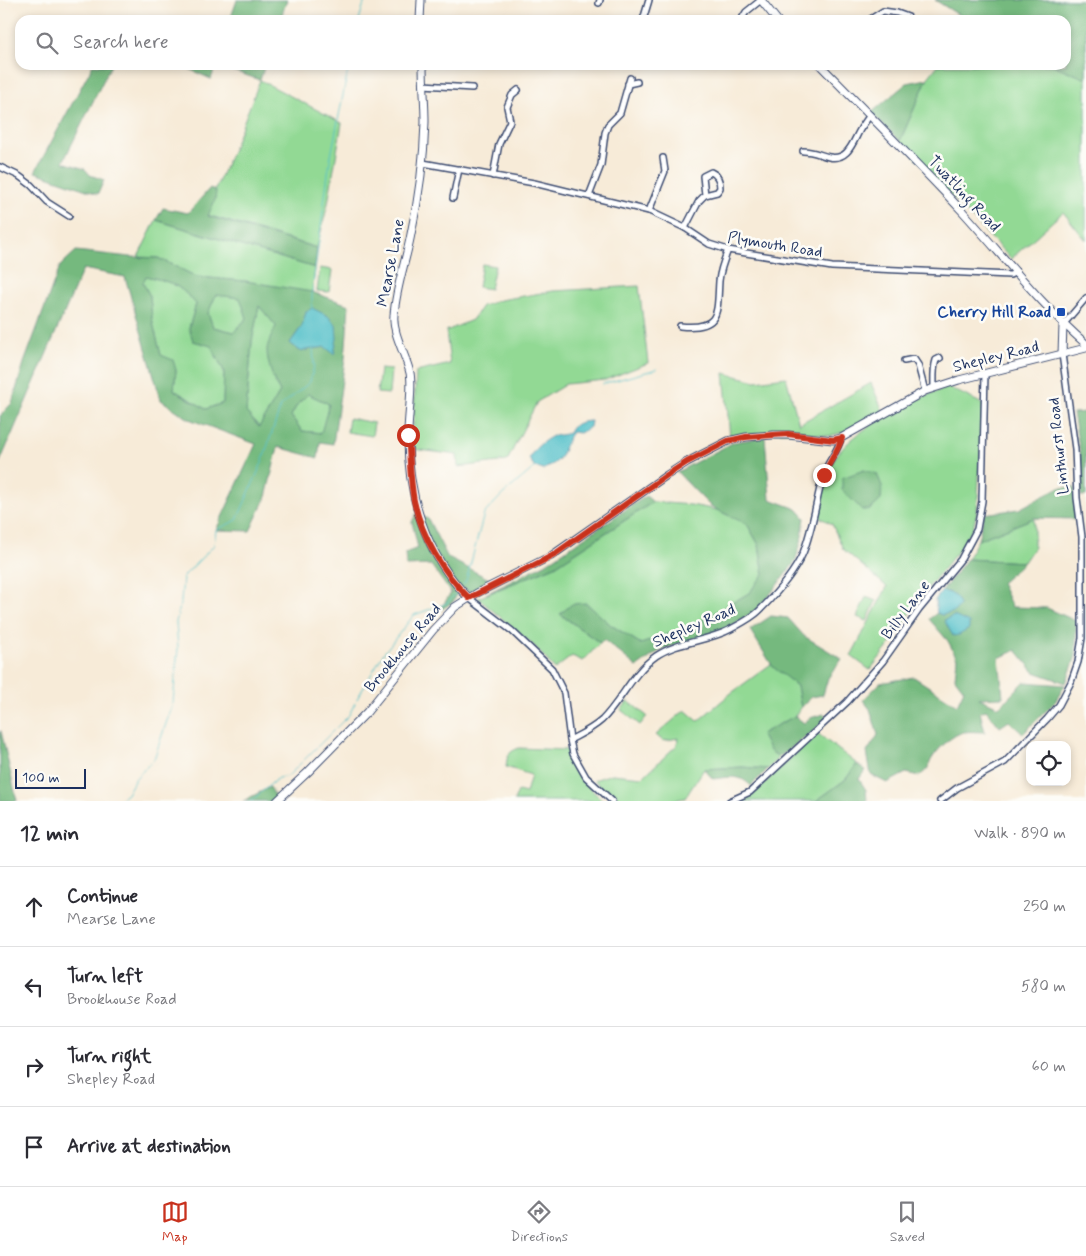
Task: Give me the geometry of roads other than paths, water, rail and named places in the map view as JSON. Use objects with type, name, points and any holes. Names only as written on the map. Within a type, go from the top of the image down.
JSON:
[{"type":"street","points":[[421,15],[423,0]]},
{"type":"street","points":[[644,15],[649,0]]},
{"type":"street","points":[[744,15],[761,0],[773,15]]},
{"type":"street","points":[[877,15],[883,11],[902,12],[906,15]]},
{"type":"street","name":"Mearse Lane","points":[[423,70],[425,121],[423,163],[411,235],[397,287],[394,318],[410,374],[408,435],[414,502],[425,532],[438,559],[469,598]]},
{"type":"street","name":"Twatling Road","points":[[828,70],[963,213],[1063,325],[1086,346]]},
{"type":"street","points":[[589,196],[601,165],[605,133],[608,125],[620,113],[630,78]]},
{"type":"street","points":[[628,84],[637,82]]},
{"type":"street","points":[[423,85],[472,88]]},
{"type":"street","points":[[493,176],[499,144],[510,121],[507,107],[512,95],[518,90]]},
{"type":"street","points":[[803,151],[811,151],[830,157],[841,156],[847,153],[870,115]]},
{"type":"street","points":[[649,211],[665,172],[663,158]]},
{"type":"street","name":"Plymouth Road","points":[[423,163],[589,196],[649,211],[685,228],[709,244],[728,250],[832,266],[1010,275],[1017,272]]},
{"type":"street","points":[[0,167],[19,176],[31,185],[46,202],[70,216]]},
{"type":"street","points":[[453,198],[459,169]]},
{"type":"street","points":[[685,228],[699,201],[705,195],[717,192],[720,188],[720,182],[715,174],[711,172],[705,174],[702,178],[705,195]]},
{"type":"street","points":[[680,326],[697,328],[715,317],[718,306],[719,279],[728,250]]},
{"type":"street","points":[[1062,354],[1063,325],[1086,298]]},
{"type":"street","name":"Shepley Road","points":[[570,740],[602,720],[641,668],[657,655],[729,630],[758,612],[783,583],[802,554],[824,475],[829,462],[840,446],[842,438],[925,391],[1086,346]]},
{"type":"street","name":"Linthurst Road","points":[[940,801],[957,788],[1005,762],[1059,705],[1071,682],[1078,662],[1082,638],[1082,537],[1077,498],[1075,449],[1062,354]]},
{"type":"street","points":[[934,388],[933,374],[935,363],[940,358]]},
{"type":"street","points":[[904,361],[914,359],[918,365],[925,391]]},
{"type":"street","name":"Billy Lane","points":[[730,801],[750,792],[847,702],[882,661],[919,610],[961,559],[977,529],[982,501],[985,373]]},
{"type":"street","name":"Brookhouse Road","points":[[277,801],[367,712],[432,630],[455,606],[552,556],[667,475],[687,462],[728,441],[746,437],[773,435],[798,435],[826,439],[842,438]]},
{"type":"street","points":[[455,606],[460,589]]},
{"type":"street","points":[[469,598],[506,626],[552,669],[564,693],[573,754],[580,769],[612,801]]},
{"type":"water","points":[[312,308],[328,316],[336,325],[337,338],[334,354],[325,347],[300,351],[290,343],[302,326],[306,312]]},
{"type":"water","points":[[591,421],[590,427],[580,433],[572,432],[557,461],[543,470],[535,467],[529,459],[536,449],[549,438],[569,433],[578,423]]},
{"type":"water","points":[[942,591],[953,595],[959,602],[960,605],[954,612],[942,615],[937,613],[935,600]]},
{"type":"water","points":[[954,616],[969,623],[969,629],[953,636],[944,620]]},
{"type":"waterway","points":[[360,15],[365,0]]},
{"type":"waterway","points":[[312,309],[312,293],[329,166],[348,70]]},
{"type":"waterway","points":[[117,801],[127,794],[135,779],[154,759],[173,703],[178,648],[176,622],[181,602],[183,577],[214,545],[216,530],[237,520],[261,465],[281,406],[310,382],[314,366],[313,348]]},
{"type":"waterway","points":[[603,384],[657,369]]},
{"type":"waterway","points":[[463,585],[466,581],[484,514],[501,496],[535,467]]},
{"type":"waterway","points":[[357,699],[383,654],[414,615],[447,603],[458,591]]},
{"type":"waterway","points":[[251,801],[278,778],[288,776],[349,715],[355,703]]},
{"type":"place","name":"Cherry Hill Road","points":[[1061,312]]}]
